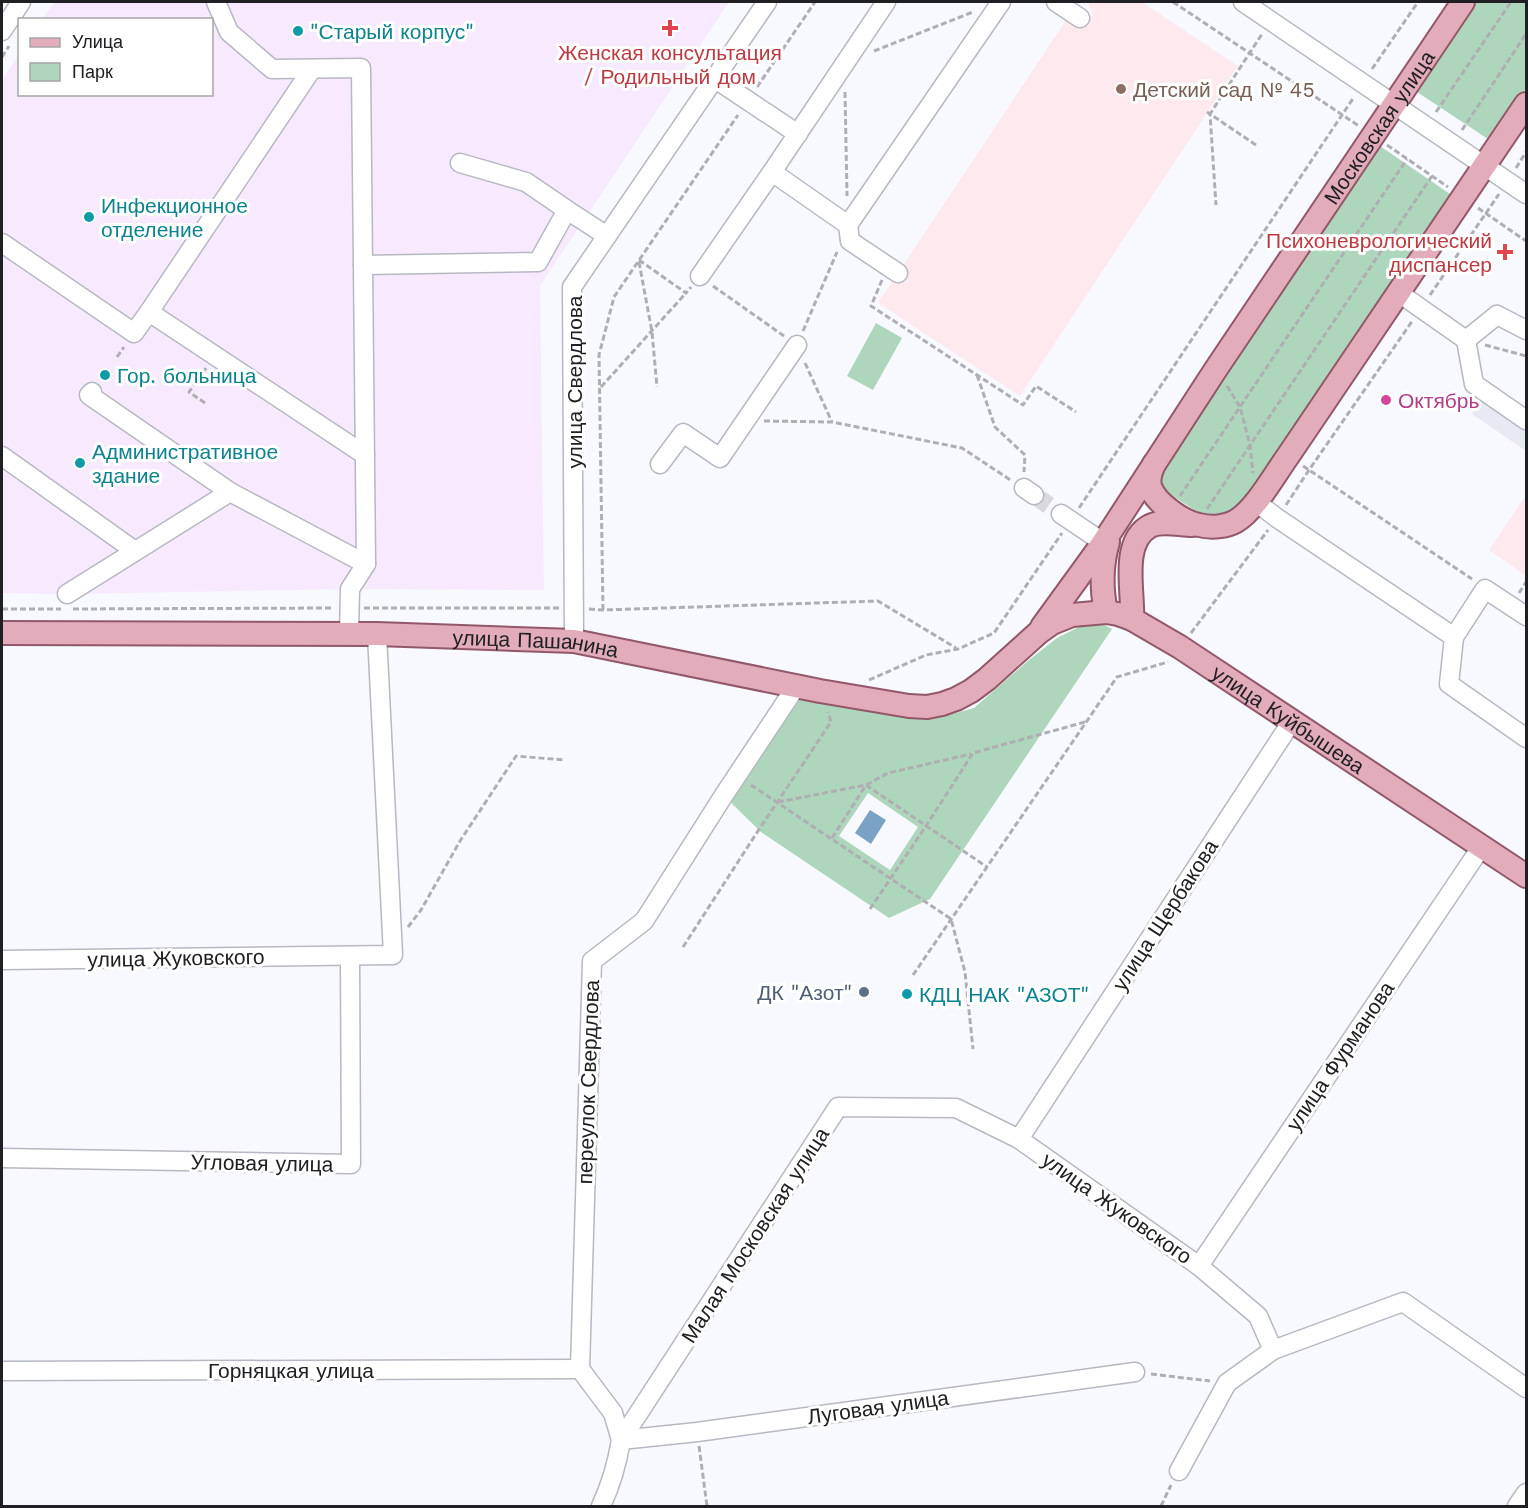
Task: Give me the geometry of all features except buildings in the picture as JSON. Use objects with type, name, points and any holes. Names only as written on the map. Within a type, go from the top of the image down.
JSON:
[{"type":"main road","name":"Московская улица","points":[[1038,633],[1108,539],[1155,461],[1463,2]]},
{"type":"main road","points":[[1155,461],[1149,476],[1150,486],[1157,499],[1184,519],[1201,519],[1224,526],[1236,521],[1245,513],[1256,502],[1288,456],[1527,104]]},
{"type":"main road","points":[[1132,619],[1130,572],[1136,541],[1150,526],[1201,519]]},
{"type":"main road","points":[[1106,612],[1102,575],[1108,539]]},
{"type":"main road","name":"улица Куйбышева","points":[[1038,633],[1052,623],[1072,615],[1106,612],[1132,619],[1180,647],[1527,876]]},
{"type":"main road","name":"улица Пашанина","points":[[2,633],[377,634],[574,641],[820,691],[927,707],[956,699],[971,691],[1038,633]]},
{"type":"street","points":[[2,31],[21,2]]},
{"type":"street","points":[[216,2],[229,32],[272,69],[361,68],[366,564],[350,589],[349,634]]},
{"type":"street","name":"улица Свердлова","points":[[574,641],[572,287],[766,2]]},
{"type":"street","points":[[700,276],[886,2]]},
{"type":"street","points":[[892,269],[850,240],[848,225],[1001,2]]},
{"type":"street","points":[[1243,2],[1527,194]]},
{"type":"street","points":[[1061,3],[1080,18]]},
{"type":"street","points":[[2,243],[134,333],[312,69]]},
{"type":"street","points":[[714,78],[798,134]]},
{"type":"street","points":[[460,163],[526,182],[607,236]]},
{"type":"street","points":[[772,172],[848,225]]},
{"type":"street","points":[[363,265],[538,262],[567,210]]},
{"type":"street","points":[[1399,293],[1466,340],[1474,384],[1527,420]]},
{"type":"street","points":[[149,312],[365,455]]},
{"type":"street","points":[[1466,340],[1497,315],[1527,330]]},
{"type":"street","points":[[660,464],[683,433],[720,458],[797,345]]},
{"type":"street","points":[[92,393],[89,395],[230,492],[366,564]]},
{"type":"street","points":[[2,456],[135,551]]},
{"type":"street","points":[[67,594],[230,492]]},
{"type":"street","points":[[1256,502],[1454,637]]},
{"type":"street","points":[[1066,517],[1108,539]]},
{"type":"street","points":[[1527,616],[1485,588],[1454,637],[1449,684],[1527,738]]},
{"type":"street","points":[[377,634],[393,955]]},
{"type":"street","name":"переулок Свердлова","points":[[580,1369],[592,961],[644,921],[796,685]]},
{"type":"street","name":"улица Щербакова","points":[[1019,1139],[1292,721]]},
{"type":"street","name":"улица Фурманова","points":[[1199,1266],[1482,846]]},
{"type":"street","name":"улица Жуковского","points":[[2,960],[393,955]]},
{"type":"street","name":"Угловая улица","points":[[2,1158],[351,1164],[350,956]]},
{"type":"street","name":"Малая Московская улица","points":[[621,1440],[838,1107],[932,1108]]},
{"type":"street","name":"улица Жуковского","points":[[932,1108],[956,1108],[1019,1139],[1199,1266],[1258,1316],[1273,1350]]},
{"type":"street","points":[[1179,1471],[1227,1383],[1273,1350],[1403,1302],[1525,1384]]},
{"type":"street","points":[[580,1369],[614,1413],[621,1440],[608,1493],[601,1506]]},
{"type":"street","name":"Горняцкая улица","points":[[2,1371],[580,1369]]},
{"type":"street","name":"Луговая улица","points":[[621,1440],[697,1432],[1135,1372]]},
{"type":"street","points":[[1517,1506],[1527,1493]]},
{"type":"path","points":[[603,610],[599,356],[614,297],[815,2]]},
{"type":"path","points":[[1173,2],[1527,241]]},
{"type":"path","points":[[867,681],[926,655],[958,649],[994,633],[1066,517],[1418,2]]},
{"type":"path","points":[[1436,112],[1510,2]]},
{"type":"path","points":[[797,345],[848,225],[844,63],[978,10]]},
{"type":"path","points":[[1216,205],[1209,113],[1270,20]]},
{"type":"path","points":[[1462,130],[1527,34]]},
{"type":"path","points":[[1209,113],[1256,145]]},
{"type":"path","points":[[1188,637],[1278,518],[1527,152]]},
{"type":"path","points":[[1179,497],[1407,159]]},
{"type":"path","points":[[1201,519],[1432,176]]},
{"type":"path","points":[[639,260],[687,292]]},
{"type":"path","points":[[639,260],[652,332],[657,387]]},
{"type":"path","points":[[892,269],[871,306],[1023,405],[1036,386],[1076,412]]},
{"type":"path","points":[[600,388],[700,276],[797,345],[832,422]]},
{"type":"path","points":[[1466,340],[1527,356]]},
{"type":"path","points":[[205,403],[189,392],[214,355]]},
{"type":"path","points":[[1216,369],[1240,407],[1250,445],[1256,502]]},
{"type":"path","points":[[745,421],[832,422],[962,448],[1029,492],[1025,455],[995,427],[977,375]]},
{"type":"path","points":[[1288,456],[1485,588]]},
{"type":"path","points":[[2,609],[574,608],[603,610],[878,601],[958,649]]},
{"type":"path","points":[[913,975],[1117,677],[1170,661]]},
{"type":"path","points":[[683,947],[831,722],[820,691]]},
{"type":"path","points":[[777,802],[866,785],[888,773],[1087,722]]},
{"type":"path","points":[[870,909],[973,753]]},
{"type":"path","points":[[393,955],[397,940],[421,910],[460,841],[516,756],[564,760]]},
{"type":"path","points":[[737,775],[951,919],[965,972],[973,1049]]},
{"type":"path","points":[[866,785],[987,867]]},
{"type":"path","points":[[832,838],[866,785]]},
{"type":"path","points":[[1135,1372],[1227,1383]]},
{"type":"path","points":[[697,1432],[707,1506]]},
{"type":"path","points":[[1161,1506],[1179,1471]]},
{"type":"shaded area","points":[[55,2],[729,2],[540,286],[544,590],[350,589],[2,593],[2,80],[18,56],[18,96],[213,96],[213,18],[43,18]]},
{"type":"shaded area","points":[[1088,2],[1142,2],[1238,66],[1020,396],[878,303],[1066,20],[1093,16]]},
{"type":"shaded area","points":[[1483,397],[1526,427],[1526,451],[1472,414]]},
{"type":"shaded area","points":[[1526,495],[1526,576],[1489,550]]},
{"type":"green space","points":[[1474,2],[1526,2],[1526,88],[1491,141],[1414,90]]},
{"type":"green space","points":[[1380,146],[1453,196],[1240,510],[1208,519],[1159,487],[1161,472]]},
{"type":"green space","points":[[876,323],[902,338],[873,390],[847,376]]},
{"type":"green space","points":[[1104,625],[1112,629],[930,899],[889,918],[761,832],[726,798],[795,697],[902,715],[941,717],[974,708],[1057,638],[1079,627]],"holes":[[[868,793],[918,827],[890,870],[839,836]]]},
{"type":"water","points":[[870,810],[886,820],[871,844],[855,833]]},
{"type":"tunnel","points":[[1034,495],[1061,514]]},
{"type":"place","name":"Женская консультация / Родильный дом","points":[[670,28]]},
{"type":"place","name":"\"Старый корпус\"","points":[[298,31]]},
{"type":"place","name":"Детский сад № 45","points":[[1121,89]]},
{"type":"place","name":"Инфекционное отделение","points":[[89,217]]},
{"type":"place","name":"Психоневрологический диспансер","points":[[1505,252]]},
{"type":"place","name":"Гор. больница","points":[[105,375]]},
{"type":"place","name":"Октябрь","points":[[1386,400]]},
{"type":"place","name":"Административное здание","points":[[80,463]]},
{"type":"place","name":"ДК \"Азот\"","points":[[864,992]]},
{"type":"place","name":"КДЦ НАК \"АЗОТ\"","points":[[907,994]]}]
